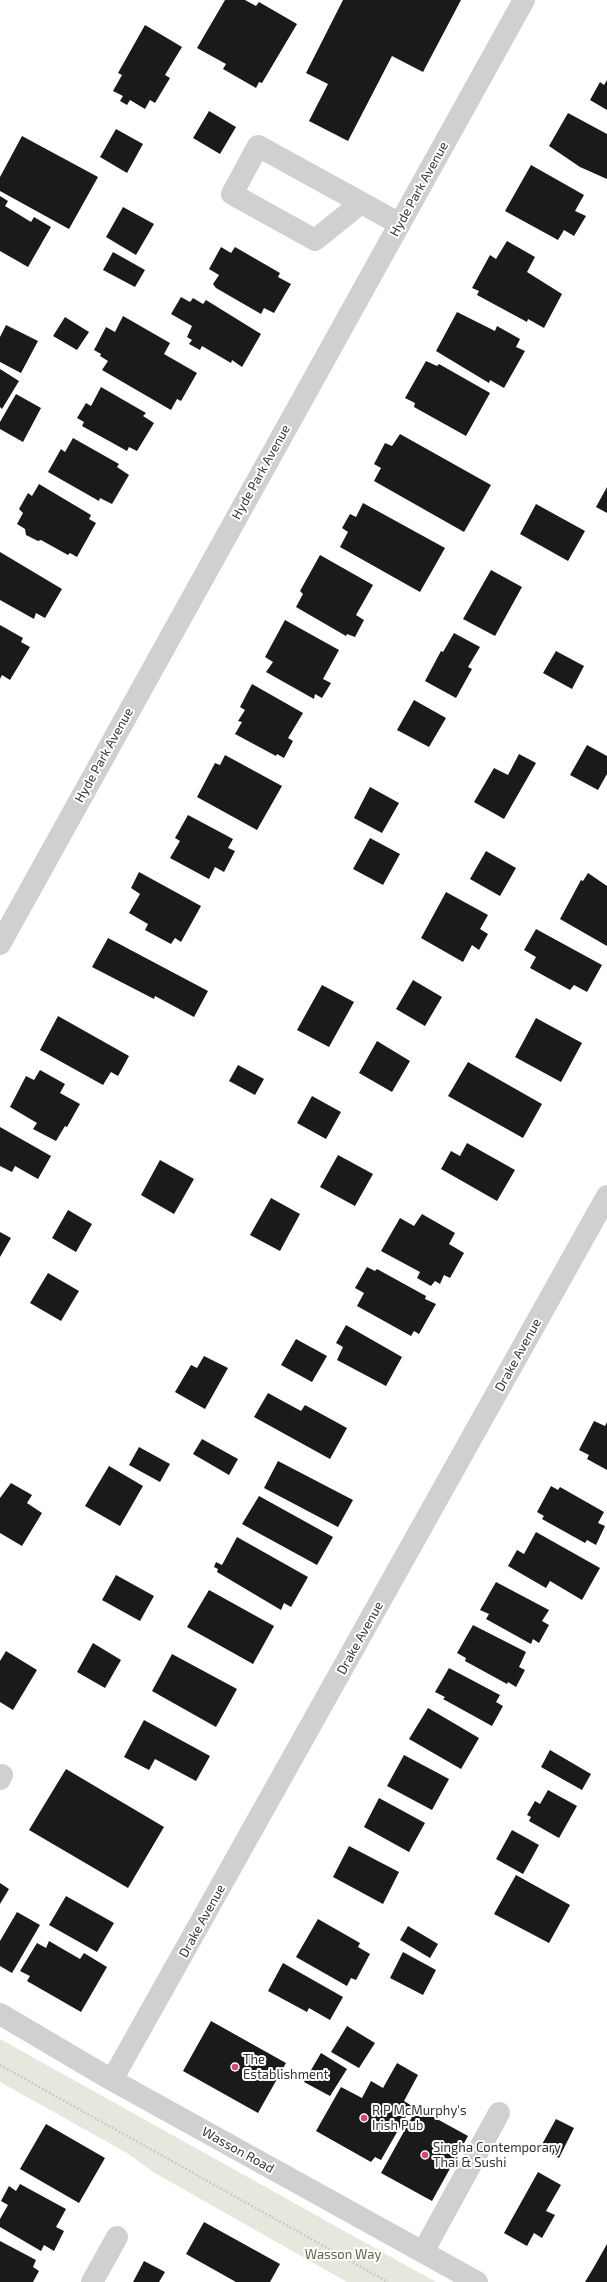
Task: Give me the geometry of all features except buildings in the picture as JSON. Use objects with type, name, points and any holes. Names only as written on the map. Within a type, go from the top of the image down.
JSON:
[{"type":"street","name":"Hyde Park Avenue","points":[[0,944],[524,0]]},
{"type":"street","points":[[361,203],[315,240],[232,194],[258,146],[400,224]]},
{"type":"street","name":"Drake Avenue","points":[[112,2080],[607,1196]]},
{"type":"street","name":"Wasson Road","points":[[0,2014],[112,2080],[477,2282]]},
{"type":"street","points":[[423,2252],[499,2113]]},
{"type":"street","points":[[92,2282],[117,2237]]},
{"type":"path","points":[[0,2064],[388,2282]]},
{"type":"green space","name":"Wasson Way","points":[[0,2039],[436,2282],[347,2282],[153,2172],[127,2153],[0,2082]]},
{"type":"place","name":"The Establishment","points":[[235,2067]]},
{"type":"place","name":"R P McMurphy's Irish Pub","points":[[364,2118]]},
{"type":"place","name":"Singha Contemporary Thai & Sushi","points":[[425,2155]]}]
